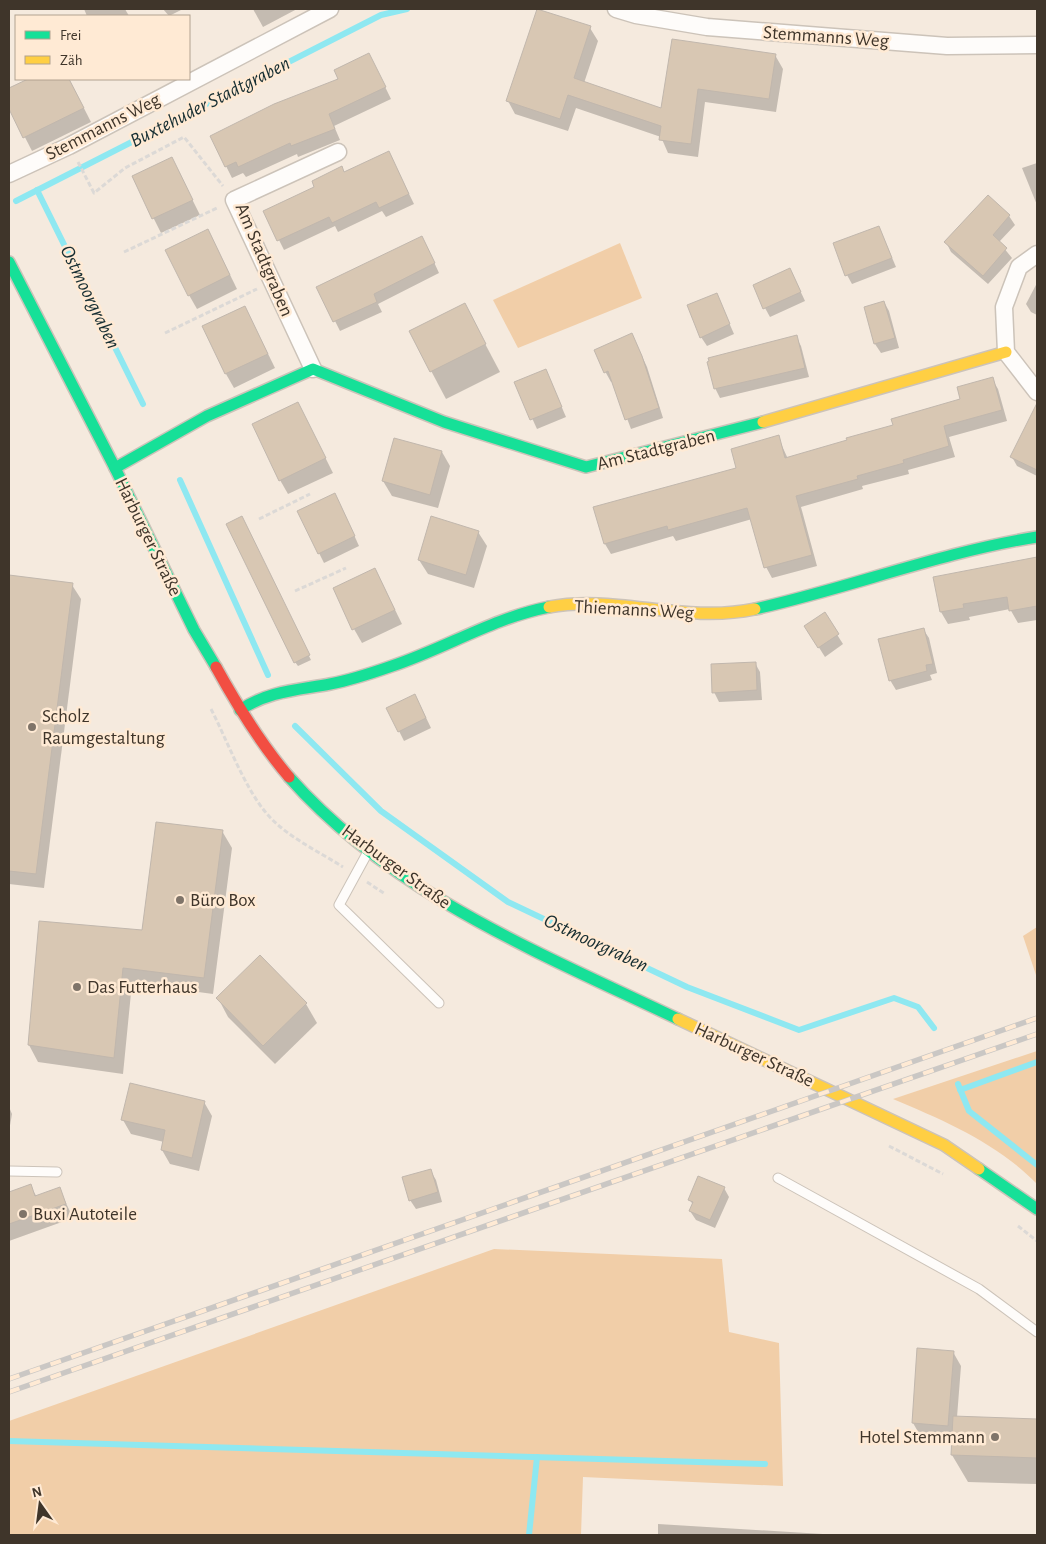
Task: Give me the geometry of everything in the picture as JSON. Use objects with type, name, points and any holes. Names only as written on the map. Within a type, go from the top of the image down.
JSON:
[{"type":"street","name":"Stemmanns Weg","points":[[9,174],[69,146],[330,9]]},
{"type":"street","name":"Stemmanns Weg","points":[[616,9],[636,15],[707,27],[947,46],[1037,46]]},
{"type":"street","name":"Am Stadtgraben","points":[[338,152],[234,200],[313,369],[444,422],[586,467],[706,438],[1006,352]]},
{"type":"street","points":[[1037,254],[1019,267],[1004,307],[1006,352],[1037,392]]},
{"type":"street","name":"Harburger Straße","points":[[9,262],[115,468],[194,630],[240,710],[275,761],[317,809],[407,880],[484,928],[944,1145],[1037,1209]]},
{"type":"street","points":[[115,468],[207,416],[313,369]]},
{"type":"street","name":"Thiemanns Weg","points":[[240,710],[261,697],[346,680],[406,661],[485,625],[529,610],[578,604],[682,613],[715,614],[742,612],[807,596],[952,554],[1037,537]]},
{"type":"lane","points":[[9,291],[21,284]]},
{"type":"lane","points":[[369,850],[339,905],[439,1003]]},
{"type":"lane","points":[[9,1171],[57,1172]]},
{"type":"lane","points":[[778,1178],[979,1289],[1037,1332]]},
{"type":"path","points":[[69,146],[94,193],[125,168],[184,137],[234,200],[124,252]]},
{"type":"path","points":[[165,333],[272,282]]},
{"type":"path","points":[[259,519],[310,494]]},
{"type":"path","points":[[295,591],[346,568]]},
{"type":"path","points":[[207,700],[252,791],[268,814],[291,835],[392,898]]},
{"type":"path","points":[[886,1145],[949,1178]]},
{"type":"path","points":[[1016,1224],[1037,1241]]},
{"type":"shaded area","points":[[620,243],[642,298],[518,348],[493,300]]},
{"type":"shaded area","points":[[1037,927],[1037,978],[1023,936]]},
{"type":"shaded area","points":[[1037,1051],[1037,1184],[1021,1169],[988,1145],[951,1125],[893,1099]]},
{"type":"shaded area","points":[[494,1249],[722,1259],[729,1332],[779,1343],[783,1486],[583,1477],[581,1535],[9,1535],[9,1421]]},
{"type":"building","points":[[537,9],[591,26],[574,78],[661,108],[672,39],[776,54],[769,99],[698,89],[691,144],[659,140],[661,126],[568,95],[560,119],[506,101]]},
{"type":"building","points":[[369,53],[386,87],[329,114],[335,129],[291,146],[290,143],[238,167],[236,162],[225,167],[210,136],[274,104],[338,79],[334,70]]},
{"type":"building","points":[[26,80],[70,80],[84,108],[23,138],[9,109],[9,88]]},
{"type":"building","points":[[389,151],[409,194],[379,208],[376,202],[332,223],[329,217],[277,241],[263,211],[314,187],[312,181],[342,166],[344,172]]},
{"type":"building","points":[[172,157],[193,200],[152,219],[132,176]]},
{"type":"building","points":[[988,195],[1010,215],[993,235],[1007,248],[983,276],[944,242]]},
{"type":"building","points":[[879,226],[892,258],[845,276],[833,243]]},
{"type":"building","points":[[208,229],[230,275],[188,296],[165,250]]},
{"type":"building","points":[[422,236],[435,263],[374,294],[377,302],[333,322],[316,287]]},
{"type":"building","points":[[790,268],[801,292],[763,309],[753,285]]},
{"type":"building","points":[[717,293],[730,324],[700,338],[687,305]]},
{"type":"building","points":[[884,301],[895,338],[874,344],[864,307]]},
{"type":"building","points":[[465,303],[486,344],[430,372],[409,331]]},
{"type":"building","points":[[245,306],[268,354],[225,374],[202,326]]},
{"type":"building","points":[[632,333],[642,356],[659,408],[625,420],[608,371],[604,373],[594,350]]},
{"type":"building","points":[[797,335],[805,368],[714,389],[707,362],[709,361],[708,358]]},
{"type":"building","points":[[546,369],[562,407],[530,420],[514,382]]},
{"type":"building","points":[[993,377],[1002,410],[944,426],[949,446],[903,460],[904,463],[857,476],[858,479],[796,496],[812,555],[764,568],[747,508],[668,530],[667,526],[604,544],[593,507],[736,468],[731,449],[779,435],[785,458],[847,440],[846,438],[893,425],[891,419],[960,399],[957,387]]},
{"type":"building","points":[[298,402],[326,458],[279,481],[252,424]]},
{"type":"building","points":[[1037,403],[1037,470],[1010,457]]},
{"type":"building","points":[[394,438],[442,451],[430,495],[382,481]]},
{"type":"building","points":[[335,493],[355,536],[318,554],[297,511]]},
{"type":"building","points":[[242,516],[310,655],[294,663],[226,524]]},
{"type":"building","points":[[431,516],[479,531],[466,575],[418,560]]},
{"type":"building","points":[[1037,557],[1037,606],[1009,611],[1007,597],[963,604],[964,608],[940,612],[933,577]]},
{"type":"building","points":[[375,568],[395,610],[352,630],[333,588]]},
{"type":"building","name":"Scholz Raumgestaltung","points":[[9,575],[73,583],[36,874],[9,871]]},
{"type":"building","points":[[825,612],[839,634],[818,648],[804,626]]},
{"type":"building","points":[[924,628],[933,664],[926,665],[927,671],[889,681],[878,639]]},
{"type":"building","points":[[756,662],[757,690],[712,693],[711,664]]},
{"type":"building","points":[[415,694],[426,718],[398,732],[386,708]]},
{"type":"building","points":[[156,822],[223,830],[204,978],[123,968],[114,1058],[28,1045],[39,921],[142,930]]},
{"type":"building","points":[[260,955],[307,1003],[263,1046],[216,998]]},
{"type":"building","points":[[130,1083],[205,1101],[192,1158],[161,1150],[165,1130],[121,1120]]},
{"type":"building","points":[[431,1169],[438,1192],[409,1201],[402,1177]]},
{"type":"building","points":[[698,1176],[725,1187],[710,1220],[689,1211],[693,1202],[688,1200]]},
{"type":"building","name":"Buxi Autoteile","points":[[31,1184],[35,1196],[60,1187],[66,1204],[9,1224],[9,1192]]},
{"type":"building","points":[[917,1348],[954,1351],[948,1426],[912,1423]]},
{"type":"building","name":"Hotel Stemmann","points":[[953,1416],[1037,1419],[1037,1458],[951,1455]]},
{"type":"waterway","name":"Buxtehuder Stadtgraben","points":[[16,201],[381,15],[407,9]]},
{"type":"waterway","name":"Ostmoorgraben","points":[[37,190],[143,404]]},
{"type":"waterway","name":"Ostmoorgraben","points":[[180,480],[268,675]]},
{"type":"waterway","name":"Ostmoorgraben","points":[[295,726],[381,811],[508,902],[687,987],[799,1030],[894,998],[918,1007],[934,1028]]},
{"type":"waterway","points":[[960,1090],[1037,1062]]},
{"type":"waterway","name":"Ostmoorgraben","points":[[958,1084],[969,1111],[1037,1165]]},
{"type":"waterway","points":[[9,1441],[765,1464]]},
{"type":"waterway","points":[[529,1535],[537,1457]]},
{"type":"railway","points":[[9,1379],[1037,1018]]},
{"type":"railway","points":[[9,1392],[1037,1034]]},
{"type":"traffic: fast","points":[[9,262],[115,468],[194,630],[216,667]]},
{"type":"traffic: fast","points":[[115,468],[207,416],[313,369],[444,422],[586,467],[763,422]]},
{"type":"traffic: fast","points":[[755,609],[966,552],[1037,537]]},
{"type":"traffic: fast","points":[[240,710],[272,695],[338,682],[377,671],[412,659],[508,618],[549,607]]},
{"type":"traffic: fast","points":[[289,777],[330,818],[374,855],[421,888],[521,944],[678,1019]]},
{"type":"traffic: fast","points":[[979,1169],[1037,1209]]},
{"type":"traffic: slow","points":[[763,422],[1006,352]]},
{"type":"traffic: slow","points":[[549,607],[599,604],[702,613],[728,613],[755,609]]},
{"type":"traffic: slow","points":[[678,1019],[944,1145],[979,1169]]},
{"type":"traffic: jam","points":[[216,667],[250,724],[268,751],[289,777]]},
{"type":"place","name":"Scholz Raumgestaltung","points":[[32,727]]},
{"type":"place","name":"Büro Box","points":[[180,900]]},
{"type":"place","name":"Das Futterhaus","points":[[77,987]]},
{"type":"place","name":"Buxi Autoteile","points":[[23,1214]]},
{"type":"place","name":"Hotel Stemmann","points":[[995,1437]]}]
